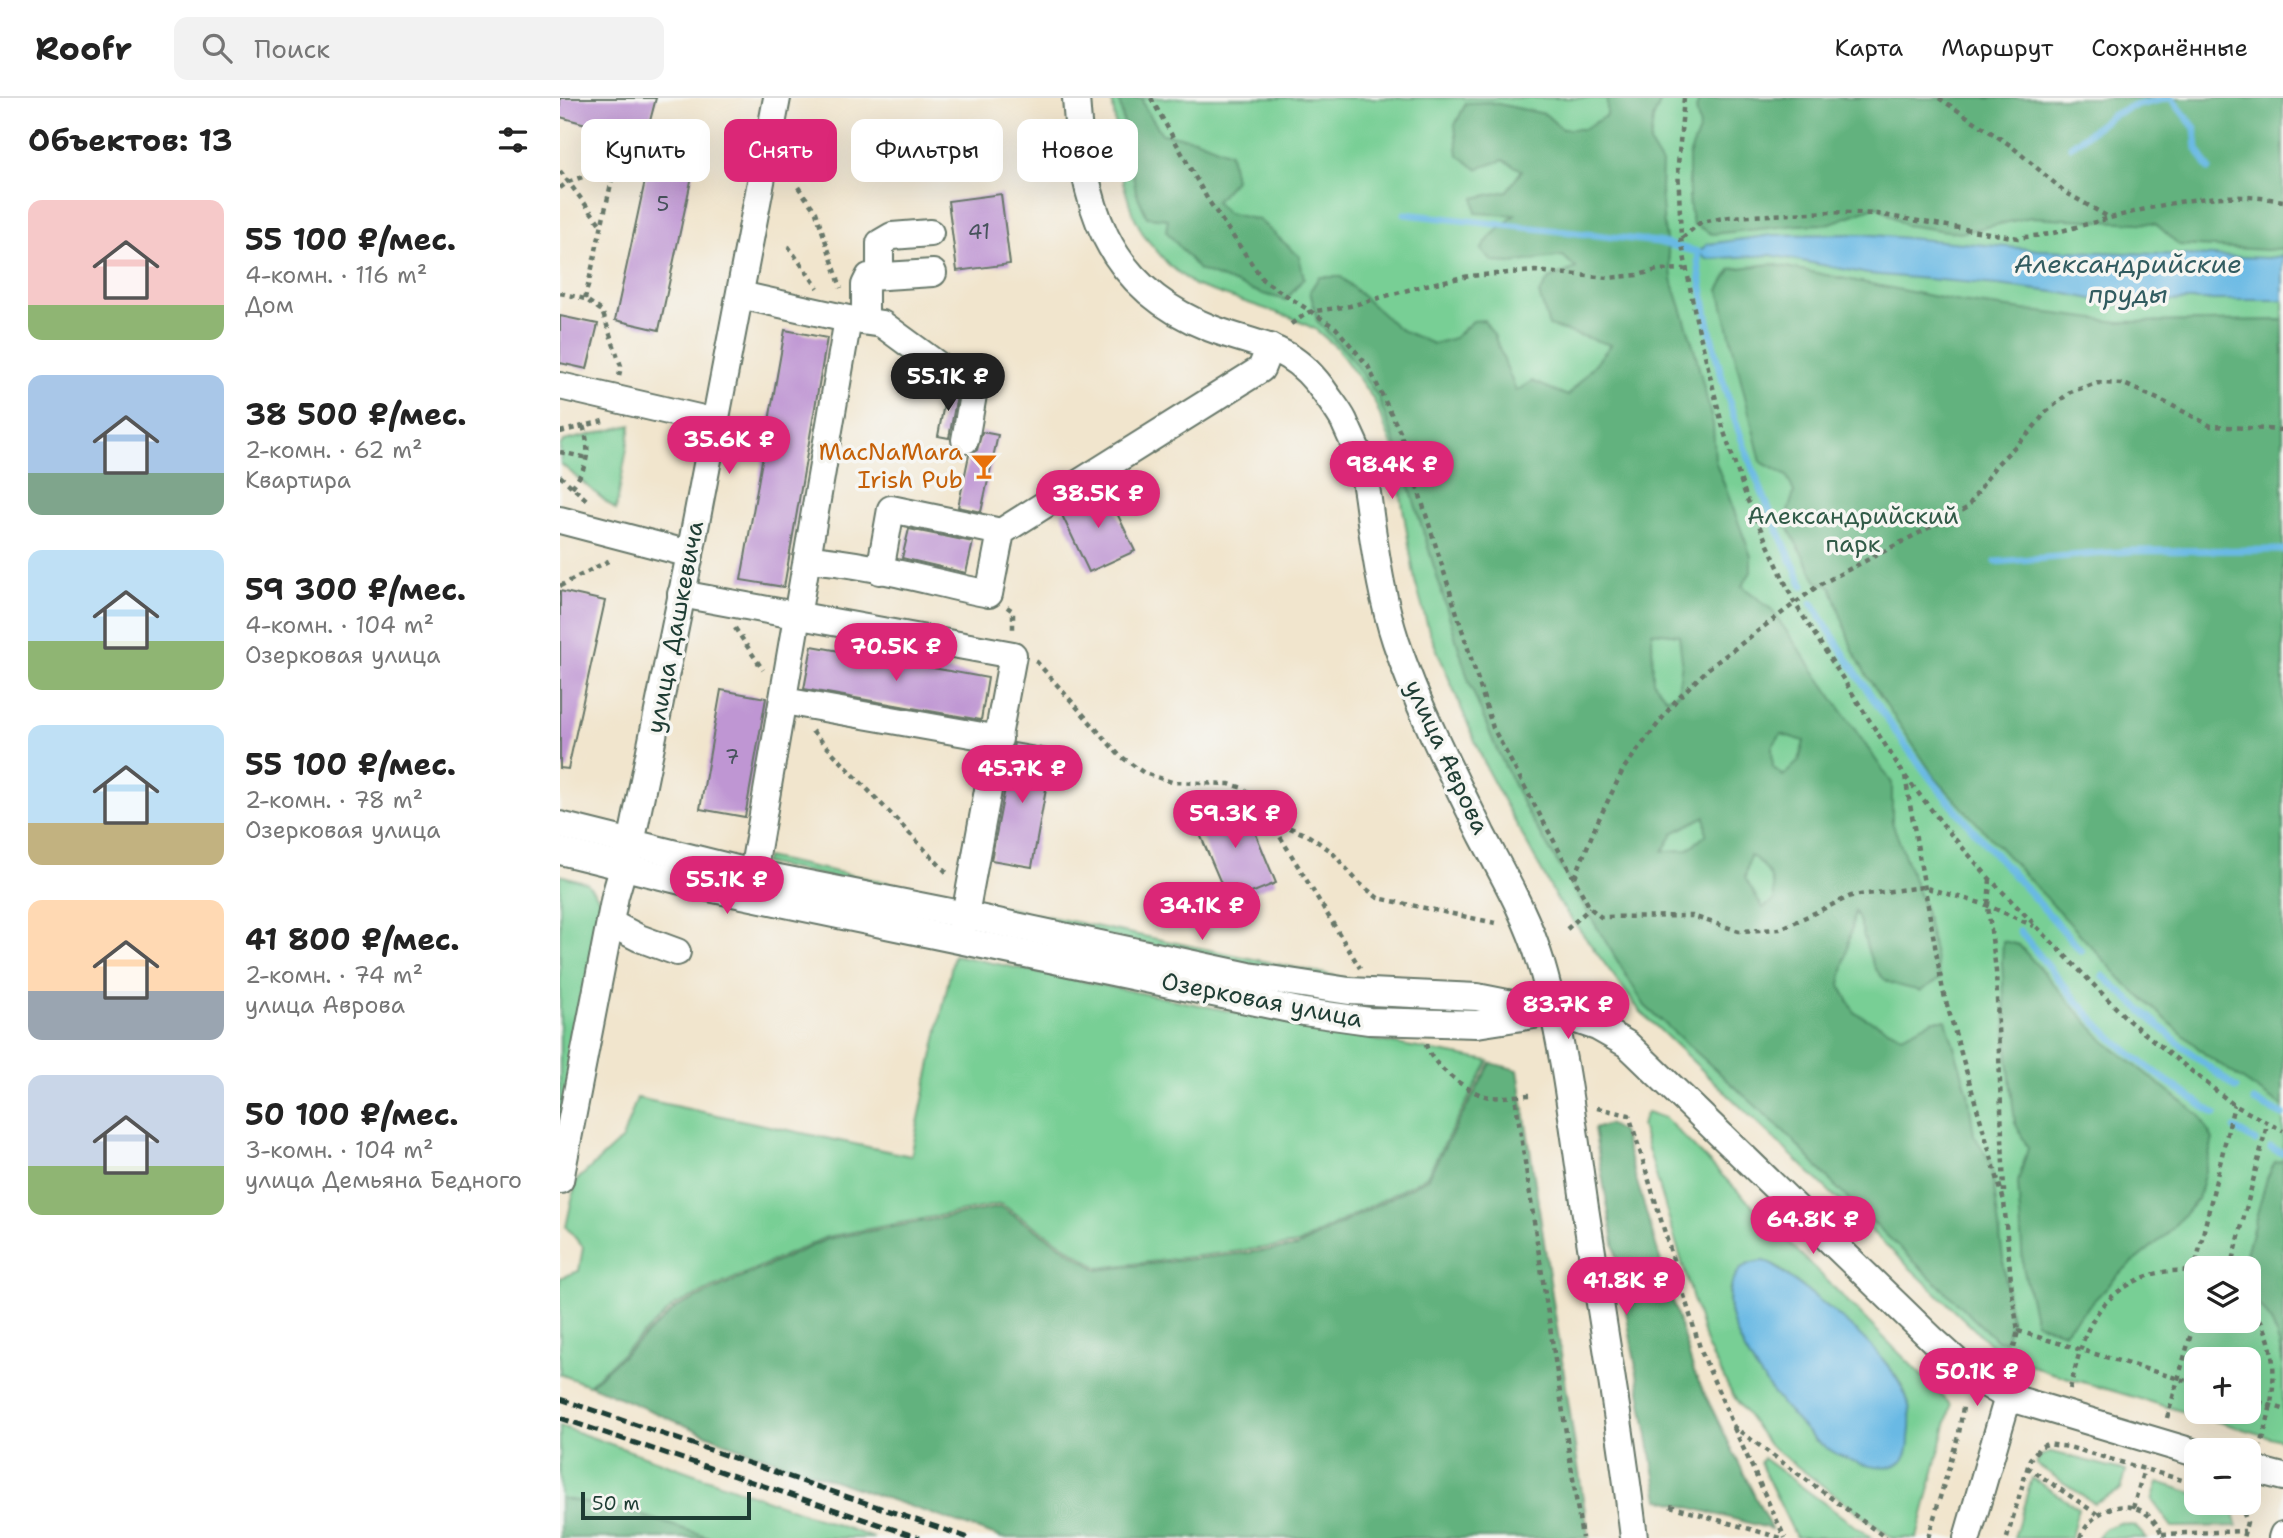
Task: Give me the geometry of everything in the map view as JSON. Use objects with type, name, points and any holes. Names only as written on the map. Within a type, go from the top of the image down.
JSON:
[{"type":"street","name":"улица Аврова","points":[[1076,98],[1088,188],[1098,223],[1127,271],[1148,293],[1177,313],[1292,357],[1311,373],[1342,416],[1360,457],[1381,589],[1396,641],[1415,691],[1457,784],[1523,913],[1540,958],[1553,1012],[1571,1116],[1634,1538]]},
{"type":"street","name":"улица Дашкевича","points":[[560,1180],[615,896],[627,855],[716,422],[740,295],[770,100]]},
{"type":"street","points":[[880,276],[880,243],[892,236],[930,233]]},
{"type":"street","points":[[753,873],[853,312],[869,276],[933,273]]},
{"type":"street","points":[[740,295],[853,312],[882,324],[946,371],[976,378],[965,440]]},
{"type":"street","points":[[880,572],[891,509],[1001,532],[1261,369],[1270,347]]},
{"type":"street","points":[[560,386],[716,422]]},
{"type":"street","points":[[560,520],[690,554]]},
{"type":"street","points":[[807,559],[848,562],[880,572],[989,594],[1001,532]]},
{"type":"street","points":[[681,594],[1013,656],[963,927]]},
{"type":"street","points":[[784,701],[999,739]]},
{"type":"street","name":"Озерковая улица","points":[[560,825],[709,888],[963,927]]},
{"type":"street","name":"Озерковая улица","points":[[560,851],[627,855],[753,873],[1304,1012],[1348,1019],[1477,1024],[1553,1012]]},
{"type":"street","points":[[610,923],[639,938],[677,952]]},
{"type":"street","points":[[1553,1012],[1597,1027],[1627,1044],[1973,1376],[2008,1397],[2184,1448]]},
{"type":"street","points":[[1967,1538],[2008,1397]]},
{"type":"street","points":[[2261,1461],[2283,1477]]},
{"type":"path","points":[[1151,98],[1208,200],[1264,280],[1336,328],[1368,366],[1400,432],[1493,728],[1591,908],[1601,917],[1692,916],[1739,931],[1780,929],[1851,897],[1923,887],[1988,906],[2034,926]]},
{"type":"path","points":[[1684,98],[1678,165],[1685,269],[1724,432],[1747,499],[1794,602],[1905,776],[1948,831],[2034,926],[2129,1021],[2234,1105],[2283,1132]]},
{"type":"path","points":[[1939,98],[2010,145],[2065,192],[2110,218]]},
{"type":"path","points":[[560,188],[568,182],[615,166],[585,299]]},
{"type":"path","points":[[560,171],[602,225]]},
{"type":"path","points":[[799,187],[816,212],[839,285],[853,312]]},
{"type":"path","points":[[1681,239],[1701,222],[1711,220],[1830,212],[1877,214],[2018,238],[2050,234],[2173,201],[2205,197],[2257,197],[2283,201]]},
{"type":"path","points":[[788,246],[822,295]]},
{"type":"path","points":[[1291,324],[1309,312],[1350,306],[1426,285],[1506,272],[1535,271],[1609,278],[1657,270],[1685,269]]},
{"type":"path","points":[[560,293],[585,299],[602,311],[621,366],[616,399]]},
{"type":"path","points":[[1574,878],[1624,768],[1677,699],[1709,668],[1819,585],[1967,508],[1996,465],[2046,412],[2070,392],[2097,383],[2124,384],[2211,426],[2283,430]]},
{"type":"path","points":[[572,487],[582,474],[588,458],[588,442],[583,426]]},
{"type":"path","points":[[560,452],[588,458]]},
{"type":"path","points":[[560,586],[614,558]]},
{"type":"path","points":[[989,594],[1013,611],[1013,656],[1035,660],[1119,755],[1144,773],[1172,782],[1228,784],[1243,788],[1255,800],[1366,976]]},
{"type":"path","points":[[719,602],[784,701],[954,880]]},
{"type":"path","points":[[1905,776],[1943,992],[2004,1201]]},
{"type":"path","points":[[1269,819],[1309,836],[1331,851],[1358,882],[1378,898],[1500,924]]},
{"type":"path","points":[[1990,878],[1988,906],[1996,971],[2004,1201],[2018,1331],[2009,1369]]},
{"type":"path","points":[[1567,929],[1591,908]]},
{"type":"path","points":[[1430,1041],[1426,1047],[1432,1057],[1466,1088],[1488,1097],[1530,1095]]},
{"type":"path","points":[[1515,1096],[1582,1538]]},
{"type":"path","points":[[2199,1256],[2234,1105]]},
{"type":"path","points":[[1597,1108],[1629,1115],[1701,1351],[1783,1538]]},
{"type":"path","points":[[2234,1256],[2267,1125]]},
{"type":"path","points":[[2070,1389],[2080,1349],[2093,1318],[2115,1293],[2153,1273],[2184,1271]]},
{"type":"path","points":[[2261,1315],[2271,1333],[2276,1368],[2272,1406],[2261,1439]]},
{"type":"path","points":[[2018,1331],[2184,1380]]},
{"type":"path","points":[[2167,1418],[2191,1333]]},
{"type":"path","points":[[2261,1403],[2283,1409]]},
{"type":"path","points":[[1928,1538],[1959,1433],[1963,1406]]},
{"type":"path","points":[[1734,1427],[1886,1538]]},
{"type":"path","points":[[2007,1538],[2027,1466],[2034,1453],[2047,1444],[2058,1444],[2184,1481]]},
{"type":"path","points":[[2027,1466],[2097,1514]]},
{"type":"path","points":[[2133,1508],[2144,1469]]},
{"type":"path","points":[[1670,1506],[1783,1538]]},
{"type":"path","points":[[2080,1538],[2087,1524],[2097,1514],[2114,1507],[2133,1508],[2150,1517],[2163,1536],[2245,1531]]},
{"type":"path","points":[[2243,1538],[2247,1522],[2244,1515]]},
{"type":"green space","name":"Александрийский парк","points":[[1112,98],[2283,98],[2283,1441],[2225,1424],[2261,1424],[2261,1347],[2184,1347],[2184,1412],[2045,1371],[1995,1349],[1640,1011],[1558,901],[1488,772],[1429,631],[1415,581],[1393,448],[1374,400],[1336,347],[1315,329],[1290,317],[1194,285],[1168,264],[1144,236],[1132,212],[1123,182],[1138,182],[1138,119],[1115,119]]},
{"type":"green space","points":[[1119,98],[1142,98],[1144,106],[1162,134],[1195,139],[1230,153],[1235,180],[1215,202],[1227,213],[1259,220],[1299,256],[1304,278],[1286,300],[1199,270],[1166,231],[1168,219],[1147,217],[1134,182],[1138,182],[1138,119],[1123,119]]},
{"type":"green space","points":[[1607,98],[1662,98],[1653,119],[1650,144],[1662,164],[1664,227],[1673,283],[1694,348],[1713,424],[1715,460],[1751,556],[1751,572],[1742,586],[1771,609],[1892,783],[1892,822],[1925,910],[1940,979],[1920,991],[1887,981],[1874,967],[1855,911],[1840,985],[1855,1013],[1902,1036],[1934,1020],[1946,1020],[1968,1093],[1974,1135],[1991,1163],[2011,1323],[2005,1341],[1996,1340],[1834,1185],[1788,1135],[1645,1006],[1528,814],[1495,746],[1469,682],[1403,465],[1378,397],[1347,353],[1317,321],[1310,291],[1319,277],[1341,277],[1399,329],[1433,344],[1454,338],[1473,321],[1484,320],[1494,335],[1516,391],[1532,381],[1568,396],[1611,345],[1549,326],[1539,294],[1549,279],[1576,268],[1563,256],[1511,263],[1493,262],[1481,250],[1491,236],[1515,215],[1476,213],[1474,198],[1507,191],[1522,170],[1503,160],[1477,169],[1458,155],[1455,125],[1466,103],[1489,102],[1545,114],[1562,129],[1584,129],[1607,115]],"holes":[[[1652,632],[1679,635],[1682,661],[1678,693],[1666,698],[1653,681]],[[1781,734],[1804,741],[1799,761],[1783,776],[1773,767],[1772,747]],[[1705,816],[1706,835],[1687,850],[1663,851],[1673,833]],[[1750,855],[1769,874],[1774,900],[1763,908],[1745,878]]]},
{"type":"green space","points":[[1700,98],[2283,98],[2283,248],[2267,250],[2179,245],[2156,224],[2031,217],[1960,233],[1905,225],[1877,206],[1828,224],[1712,234],[1693,224],[1689,203],[1689,156],[1700,128],[1696,109]]},
{"type":"green space","points":[[1771,264],[1961,302],[2119,322],[2283,320],[2283,1107],[2205,1054],[2127,985],[1936,779],[1867,676],[1853,651],[1831,586],[1817,582],[1785,522],[1794,492],[1787,476],[1761,462],[1719,290],[1731,269]]},
{"type":"green space","points":[[631,425],[616,510],[561,464],[560,446],[564,441]]},
{"type":"green space","points":[[766,857],[961,898],[960,904],[764,863]]},
{"type":"green space","points":[[560,875],[587,883],[602,902],[560,1127]]},
{"type":"green space","points":[[979,902],[1354,980],[1353,987],[978,909]]},
{"type":"green space","points":[[2003,941],[2019,945],[2104,1041],[2199,1115],[2213,1139],[2198,1199],[2166,1235],[2120,1273],[2064,1332],[2036,1323],[2023,1267],[2018,1182],[2028,1148],[2015,1123],[2008,1060]]},
{"type":"green space","points":[[954,955],[1489,1061],[1426,1177],[1298,1244],[1099,1268],[1001,1204],[826,1237],[675,1305],[588,1385],[560,1374],[560,1278],[579,1271],[583,1247],[566,1227],[576,1181],[622,1139],[637,1098],[911,1156]]},
{"type":"green space","points":[[1491,1063],[1518,1070],[1589,1538],[1002,1538],[734,1446],[590,1385],[677,1307],[827,1239],[1001,1207],[1098,1270],[1297,1247],[1427,1179]]},
{"type":"green space","points":[[1647,1112],[1665,1118],[1951,1405],[1917,1538],[1892,1538],[1769,1445],[1732,1394],[1707,1346],[1641,1125]],"holes":[[[1774,1265],[1829,1308],[1887,1365],[1900,1383],[1908,1401],[1910,1428],[1816,1441],[1772,1391],[1744,1349],[1735,1328],[1730,1307],[1730,1287]]]},
{"type":"green space","points":[[1608,1124],[1622,1132],[1694,1372],[1771,1529],[1659,1499],[1594,1129]]},
{"type":"green space","points":[[2283,1161],[2283,1365],[2273,1326],[2261,1308],[2261,1256],[2245,1256],[2267,1178],[2275,1162]]},
{"type":"green space","points":[[560,1426],[874,1538],[673,1538],[560,1509]]},
{"type":"green space","points":[[2052,1452],[2126,1471],[2121,1490],[2094,1503],[2036,1464],[2040,1456]]},
{"type":"green space","points":[[1763,1458],[1871,1538],[1796,1537],[1760,1463]]},
{"type":"green space","points":[[2032,1478],[2078,1508],[2071,1538],[2014,1538]]},
{"type":"green space","points":[[2158,1482],[2184,1490],[2184,1515],[2235,1515],[2237,1526],[2172,1527],[2152,1500]]},
{"type":"green space","points":[[560,1498],[624,1510],[712,1538],[560,1538]]},
{"type":"green space","points":[[2120,1523],[2135,1526],[2146,1538],[2097,1538],[2105,1528]]},
{"type":"water","name":"Александрийские пруды","points":[[1862,234],[2041,250],[2268,258],[2283,256],[2283,300],[2186,300],[2122,305],[2062,293],[1998,285],[1868,274],[1771,255],[1706,259],[1698,252],[1708,244],[1773,235]]},
{"type":"water","points":[[1764,1261],[1848,1324],[1896,1377],[1906,1396],[1910,1417],[1908,1448],[1901,1462],[1892,1466],[1870,1466],[1846,1458],[1826,1447],[1795,1419],[1758,1372],[1737,1333],[1729,1296],[1734,1279],[1742,1268]]},
{"type":"building","points":[[560,98],[656,98],[650,119],[581,119],[581,123],[560,117]]},
{"type":"building","points":[[645,182],[691,182],[659,330],[615,320]]},
{"type":"building","points":[[1001,194],[1010,264],[957,271],[948,201]]},
{"type":"building","points":[[560,316],[598,324],[587,369],[560,363]]},
{"type":"building","points":[[785,330],[827,338],[784,587],[741,580]]},
{"type":"building","points":[[947,388],[958,390],[949,438],[938,436]]},
{"type":"building","points":[[982,432],[998,435],[981,512],[958,507],[969,455],[977,450]]},
{"type":"building","points":[[1104,486],[1135,551],[1089,572],[1061,513]]},
{"type":"building","points":[[909,529],[973,542],[966,573],[902,558]]},
{"type":"building","points":[[560,591],[605,601],[568,769],[560,768]]},
{"type":"building","points":[[812,646],[988,678],[981,720],[804,689]]},
{"type":"building","points":[[721,690],[766,698],[745,817],[700,809]]},
{"type":"building","points":[[1014,743],[1053,750],[1032,867],[991,860]]},
{"type":"building","points":[[1241,798],[1276,883],[1229,902],[1193,818]]},
{"type":"waterway","points":[[2071,146],[2111,116],[2130,107],[2168,98]]},
{"type":"waterway","points":[[2171,98],[2195,128],[2197,149],[2209,169]]},
{"type":"waterway","points":[[1405,214],[1658,242],[1698,252],[1711,336],[1732,410],[1772,517],[1803,586]]},
{"type":"waterway","points":[[1996,562],[2131,551],[2283,550]]},
{"type":"waterway","points":[[1812,603],[1855,672],[1934,783],[2081,951]]},
{"type":"waterway","points":[[2020,931],[2107,1033],[2146,1066],[2215,1114]]},
{"type":"waterway","points":[[2103,976],[2183,1047],[2236,1088]]},
{"type":"waterway","points":[[2254,1101],[2283,1115]]},
{"type":"waterway","points":[[2235,1129],[2255,1141]]},
{"type":"waterway","points":[[2271,1148],[2283,1153]]},
{"type":"railway","points":[[560,1399],[969,1538]]},
{"type":"railway","points":[[560,1418],[920,1538]]},
{"type":"place","name":"MacNaMara Irish Pub","points":[[984,466]]}]
